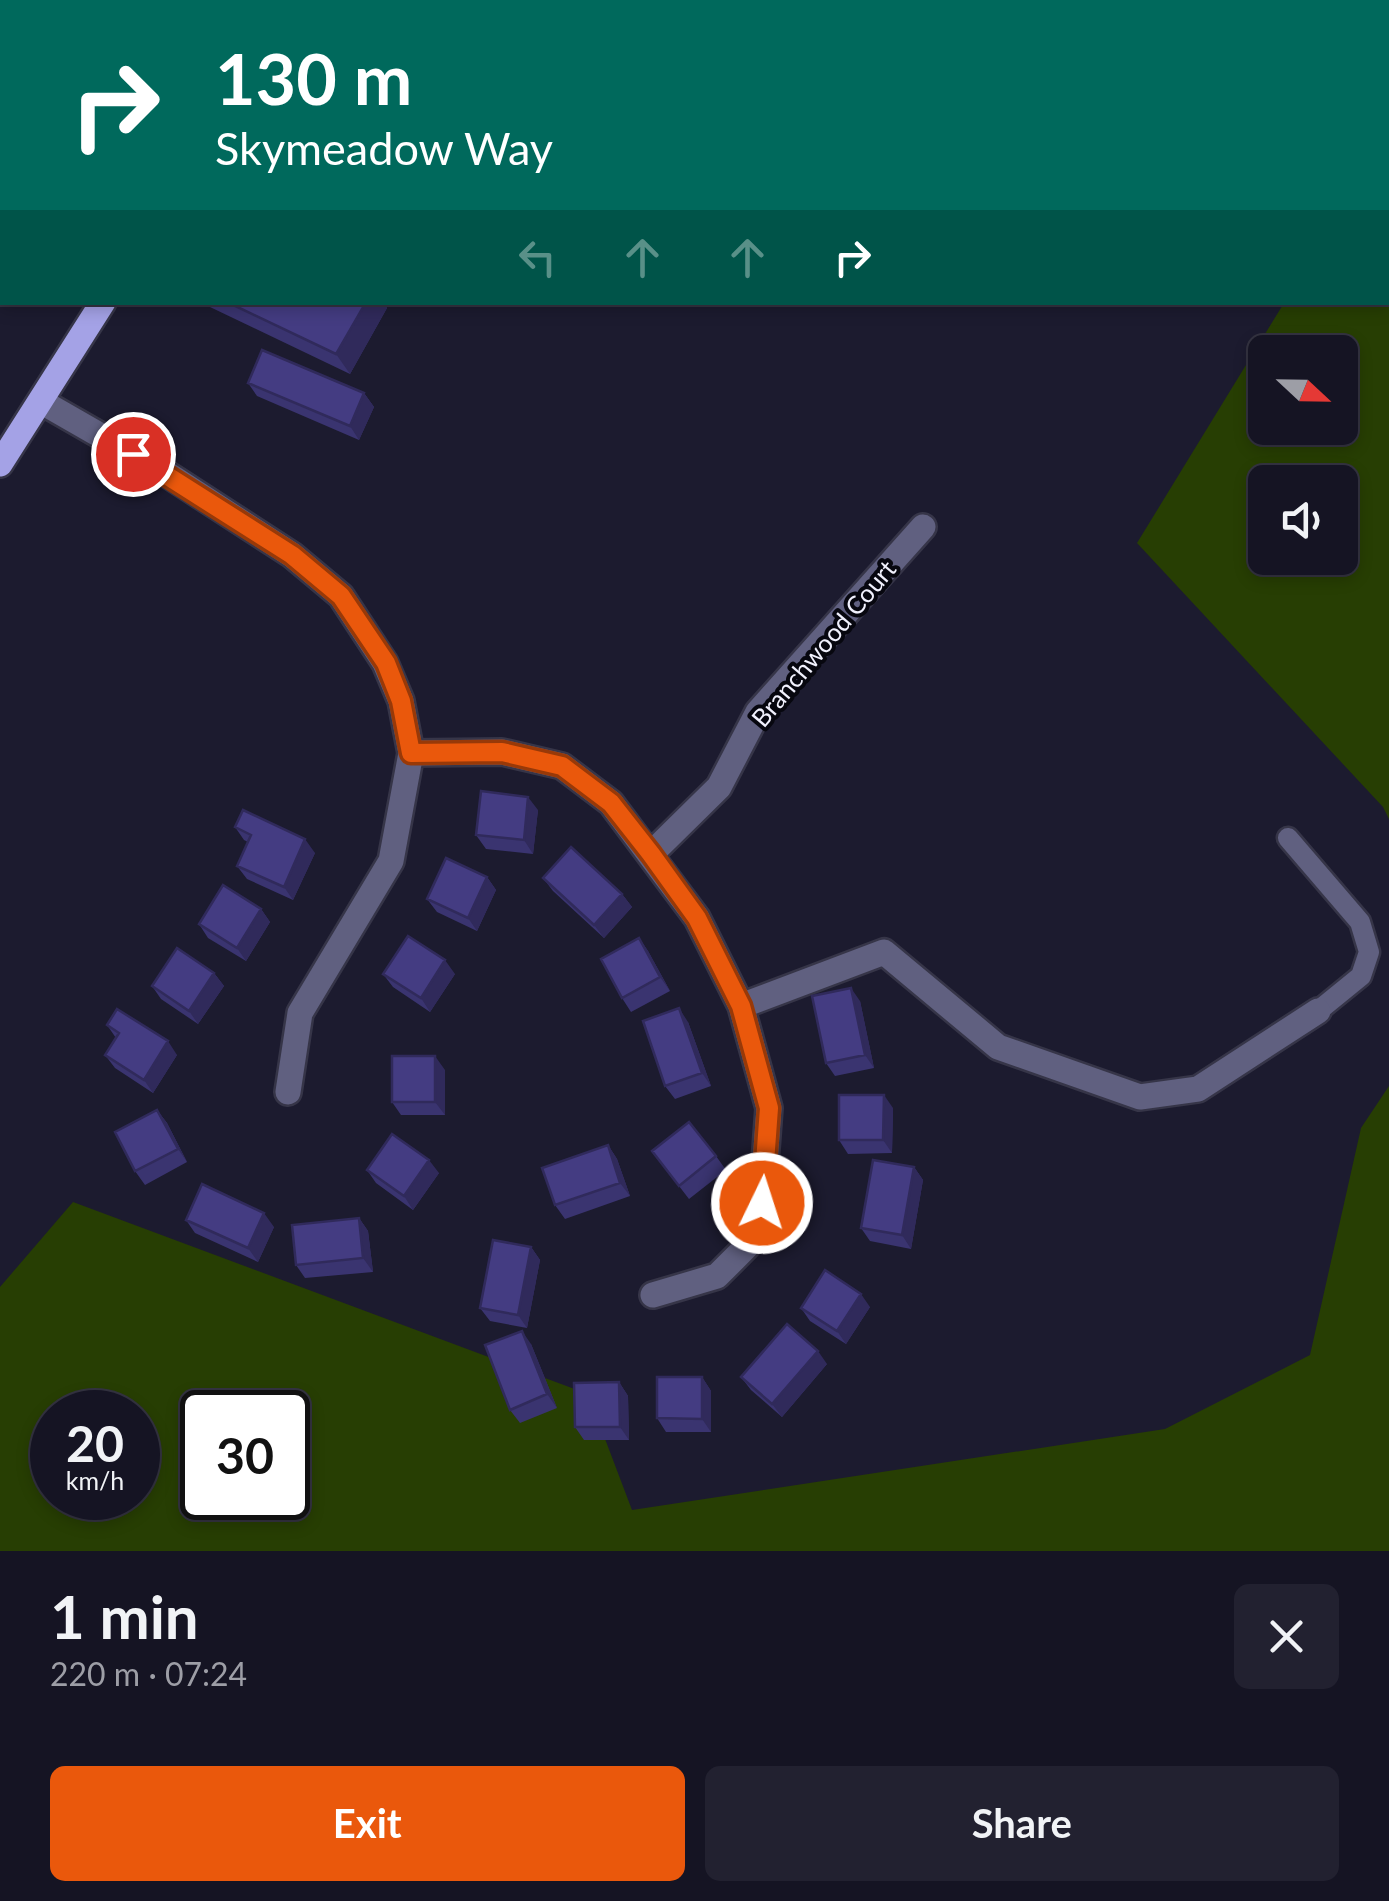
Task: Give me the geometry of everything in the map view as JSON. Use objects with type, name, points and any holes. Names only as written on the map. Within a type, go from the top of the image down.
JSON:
[{"type":"main road","points":[[0,464],[101,305]]},
{"type":"street","points":[[42,402],[164,472],[292,555],[341,596],[386,663],[401,701],[411,753],[391,861],[300,1013],[288,1092]]},
{"type":"street","name":"Branchwood Court","points":[[651,854],[719,787],[758,712],[923,526]]},
{"type":"street","points":[[411,753],[502,752],[562,766],[611,803],[697,918],[741,1006],[769,1108],[762,1203],[747,1246],[717,1276],[653,1295]]},
{"type":"street","points":[[741,1006],[884,952],[998,1047],[1140,1097],[1198,1089],[1318,1011]]},
{"type":"lane","points":[[1288,838],[1360,922],[1369,952],[1361,976],[1318,1011]]},
{"type":"green space","points":[[1283,305],[1389,305],[1389,819],[1383,807],[1137,543],[1248,362],[1248,445],[1358,445],[1358,335],[1264,335]]},
{"type":"green space","points":[[1389,1086],[1389,1551],[0,1551],[0,1287],[73,1202],[588,1394],[632,1510],[1165,1429],[1310,1355],[1361,1128]]},
{"type":"building","points":[[233,305],[364,305],[336,354]]},
{"type":"building","points":[[262,350],[364,393],[350,426],[248,383]]},
{"type":"building","points":[[481,791],[528,797],[524,840],[476,835]]},
{"type":"building","points":[[243,810],[305,839],[284,887],[237,866],[251,835],[235,827]]},
{"type":"building","points":[[571,847],[622,894],[594,925],[543,878]]},
{"type":"building","points":[[446,858],[487,877],[468,918],[427,899]]},
{"type":"building","points":[[223,885],[261,909],[237,948],[199,924]]},
{"type":"building","points":[[408,936],[445,960],[421,998],[383,974]]},
{"type":"building","points":[[639,938],[660,977],[622,998],[601,959]]},
{"type":"building","points":[[177,948],[214,973],[189,1011],[152,986]]},
{"type":"building","points":[[851,988],[865,1055],[826,1063],[812,996]]},
{"type":"building","points":[[679,1008],[702,1073],[665,1086],[643,1021]]},
{"type":"building","points":[[117,1009],[168,1041],[144,1080],[105,1055],[119,1033],[107,1025]]},
{"type":"building","points":[[392,1056],[435,1056],[435,1102],[392,1102]]},
{"type":"building","points":[[839,1095],[884,1095],[883,1140],[839,1140]]},
{"type":"building","points":[[157,1110],[178,1149],[135,1171],[115,1132]]},
{"type":"building","points":[[689,1122],[716,1156],[679,1186],[652,1151]]},
{"type":"building","points":[[392,1134],[429,1160],[404,1196],[367,1170]]},
{"type":"building","points":[[608,1145],[620,1183],[555,1205],[542,1168]]},
{"type":"building","points":[[873,1160],[914,1167],[902,1235],[861,1228]]},
{"type":"building","points":[[202,1184],[264,1213],[248,1248],[186,1220]]},
{"type":"building","points":[[359,1218],[363,1258],[296,1265],[292,1225]]},
{"type":"building","points":[[493,1240],[531,1247],[518,1315],[480,1308]]},
{"type":"building","points":[[825,1270],[861,1294],[837,1331],[801,1308]]},
{"type":"building","points":[[787,1324],[818,1351],[772,1404],[741,1377]]},
{"type":"building","points":[[522,1331],[547,1394],[510,1410],[485,1345]]},
{"type":"building","points":[[657,1377],[702,1377],[702,1419],[657,1418]]},
{"type":"building","points":[[619,1382],[620,1427],[575,1427],[574,1383]]},
{"type":"route","points":[[133,454],[292,555],[341,596],[386,663],[401,701],[411,753],[502,752],[562,766],[611,803],[697,918],[741,1006],[769,1108],[762,1203]]}]
